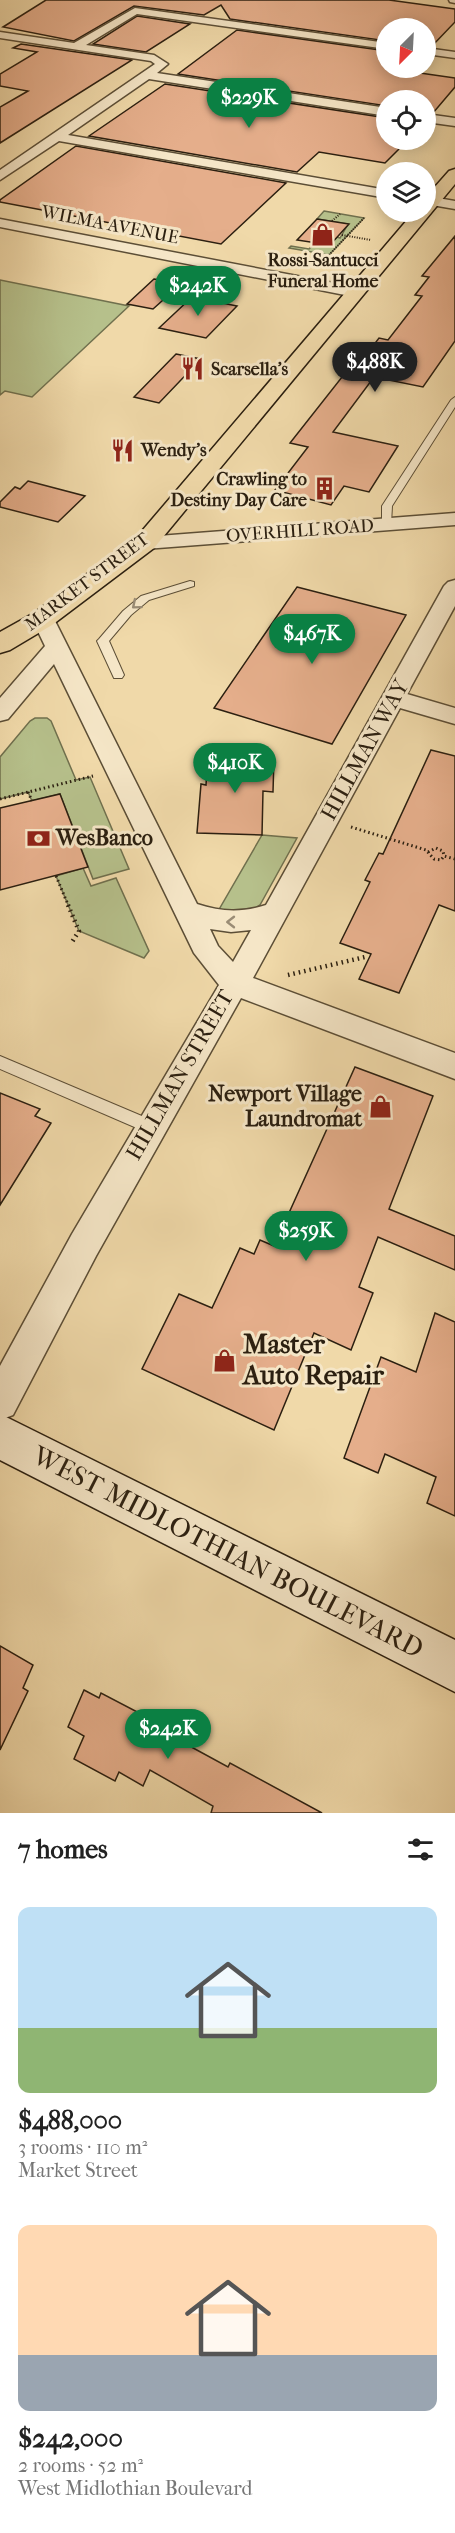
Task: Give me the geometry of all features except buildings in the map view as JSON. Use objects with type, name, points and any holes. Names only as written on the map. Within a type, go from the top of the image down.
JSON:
[{"type":"main road","name":"MARKET STREET","points":[[436,195],[455,174]]},
{"type":"main road","name":"MARKET STREET","points":[[0,644],[43,619],[145,543],[413,222]]},
{"type":"main road","name":"WEST MIDLOTHIAN BOULEVARD","points":[[0,1436],[455,1667]]},
{"type":"street","points":[[76,46],[135,11],[376,44]]},
{"type":"street","points":[[0,35],[154,58],[161,61],[161,66],[0,176]]},
{"type":"street","points":[[436,52],[455,55]]},
{"type":"street","points":[[148,75],[376,110]]},
{"type":"street","points":[[436,119],[455,122]]},
{"type":"street","points":[[57,137],[376,192]]},
{"type":"street","points":[[436,205],[455,205]]},
{"type":"street","name":"WILMA AVENUE","points":[[0,223],[355,292]]},
{"type":"street","name":"OVERHILL ROAD","points":[[145,543],[455,519]]},
{"type":"street","name":"HILLMAN WAY","points":[[234,983],[327,820],[455,586]]},
{"type":"street","name":"HILLMAN STREET","points":[[0,1402],[84,1245],[234,983],[208,953],[43,619]]},
{"type":"street","points":[[0,713],[57,647]]},
{"type":"street","points":[[393,698],[455,716]]},
{"type":"street","points":[[187,911],[220,922],[237,923],[275,913]]},
{"type":"street","points":[[234,983],[455,1066]]},
{"type":"lane","points":[[386,524],[387,506],[455,400]]},
{"type":"lane","points":[[118,675],[103,641],[127,613],[145,598],[190,584]]},
{"type":"lane","points":[[0,1062],[151,1127]]},
{"type":"path","points":[[332,221],[340,214]]},
{"type":"path","points":[[329,255],[364,218]]},
{"type":"path","points":[[0,799],[117,770]]},
{"type":"path","points":[[28,792],[32,801]]},
{"type":"path","points":[[327,820],[428,852],[434,859],[441,860],[444,856]]},
{"type":"path","points":[[428,852],[436,848],[443,851],[444,856]]},
{"type":"path","points":[[444,856],[455,859]]},
{"type":"path","points":[[56,876],[79,932],[72,942]]},
{"type":"path","points":[[281,976],[365,957]]},
{"type":"green space","points":[[324,211],[364,218],[329,255],[289,248],[291,246],[309,249],[315,243],[329,245],[337,237],[340,238],[348,224],[317,219]]},
{"type":"green space","points":[[0,280],[129,306],[32,397],[5,391],[0,395]]},
{"type":"green space","points":[[35,718],[47,718],[51,721],[76,780],[90,777],[129,869],[93,879],[60,794],[32,801],[28,792],[0,799],[0,757]]},
{"type":"green space","points":[[262,835],[297,838],[260,905],[249,912],[217,913]]},
{"type":"green space","points":[[83,868],[91,886],[116,878],[149,951],[144,958],[79,931],[56,876]]},
{"type":"place","name":"Rossi-Santucci Funeral Home","points":[[323,234]]},
{"type":"place","name":"Scarsella's","points":[[193,369]]},
{"type":"place","name":"Wendy's","points":[[123,450]]},
{"type":"place","name":"Crawling to Destiny Day Care","points":[[325,489]]},
{"type":"place","name":"WesBanco","points":[[38,838]]},
{"type":"place","name":"Newport Village Laundromat","points":[[380,1107]]},
{"type":"place","name":"Master Auto Repair","points":[[225,1360]]}]
